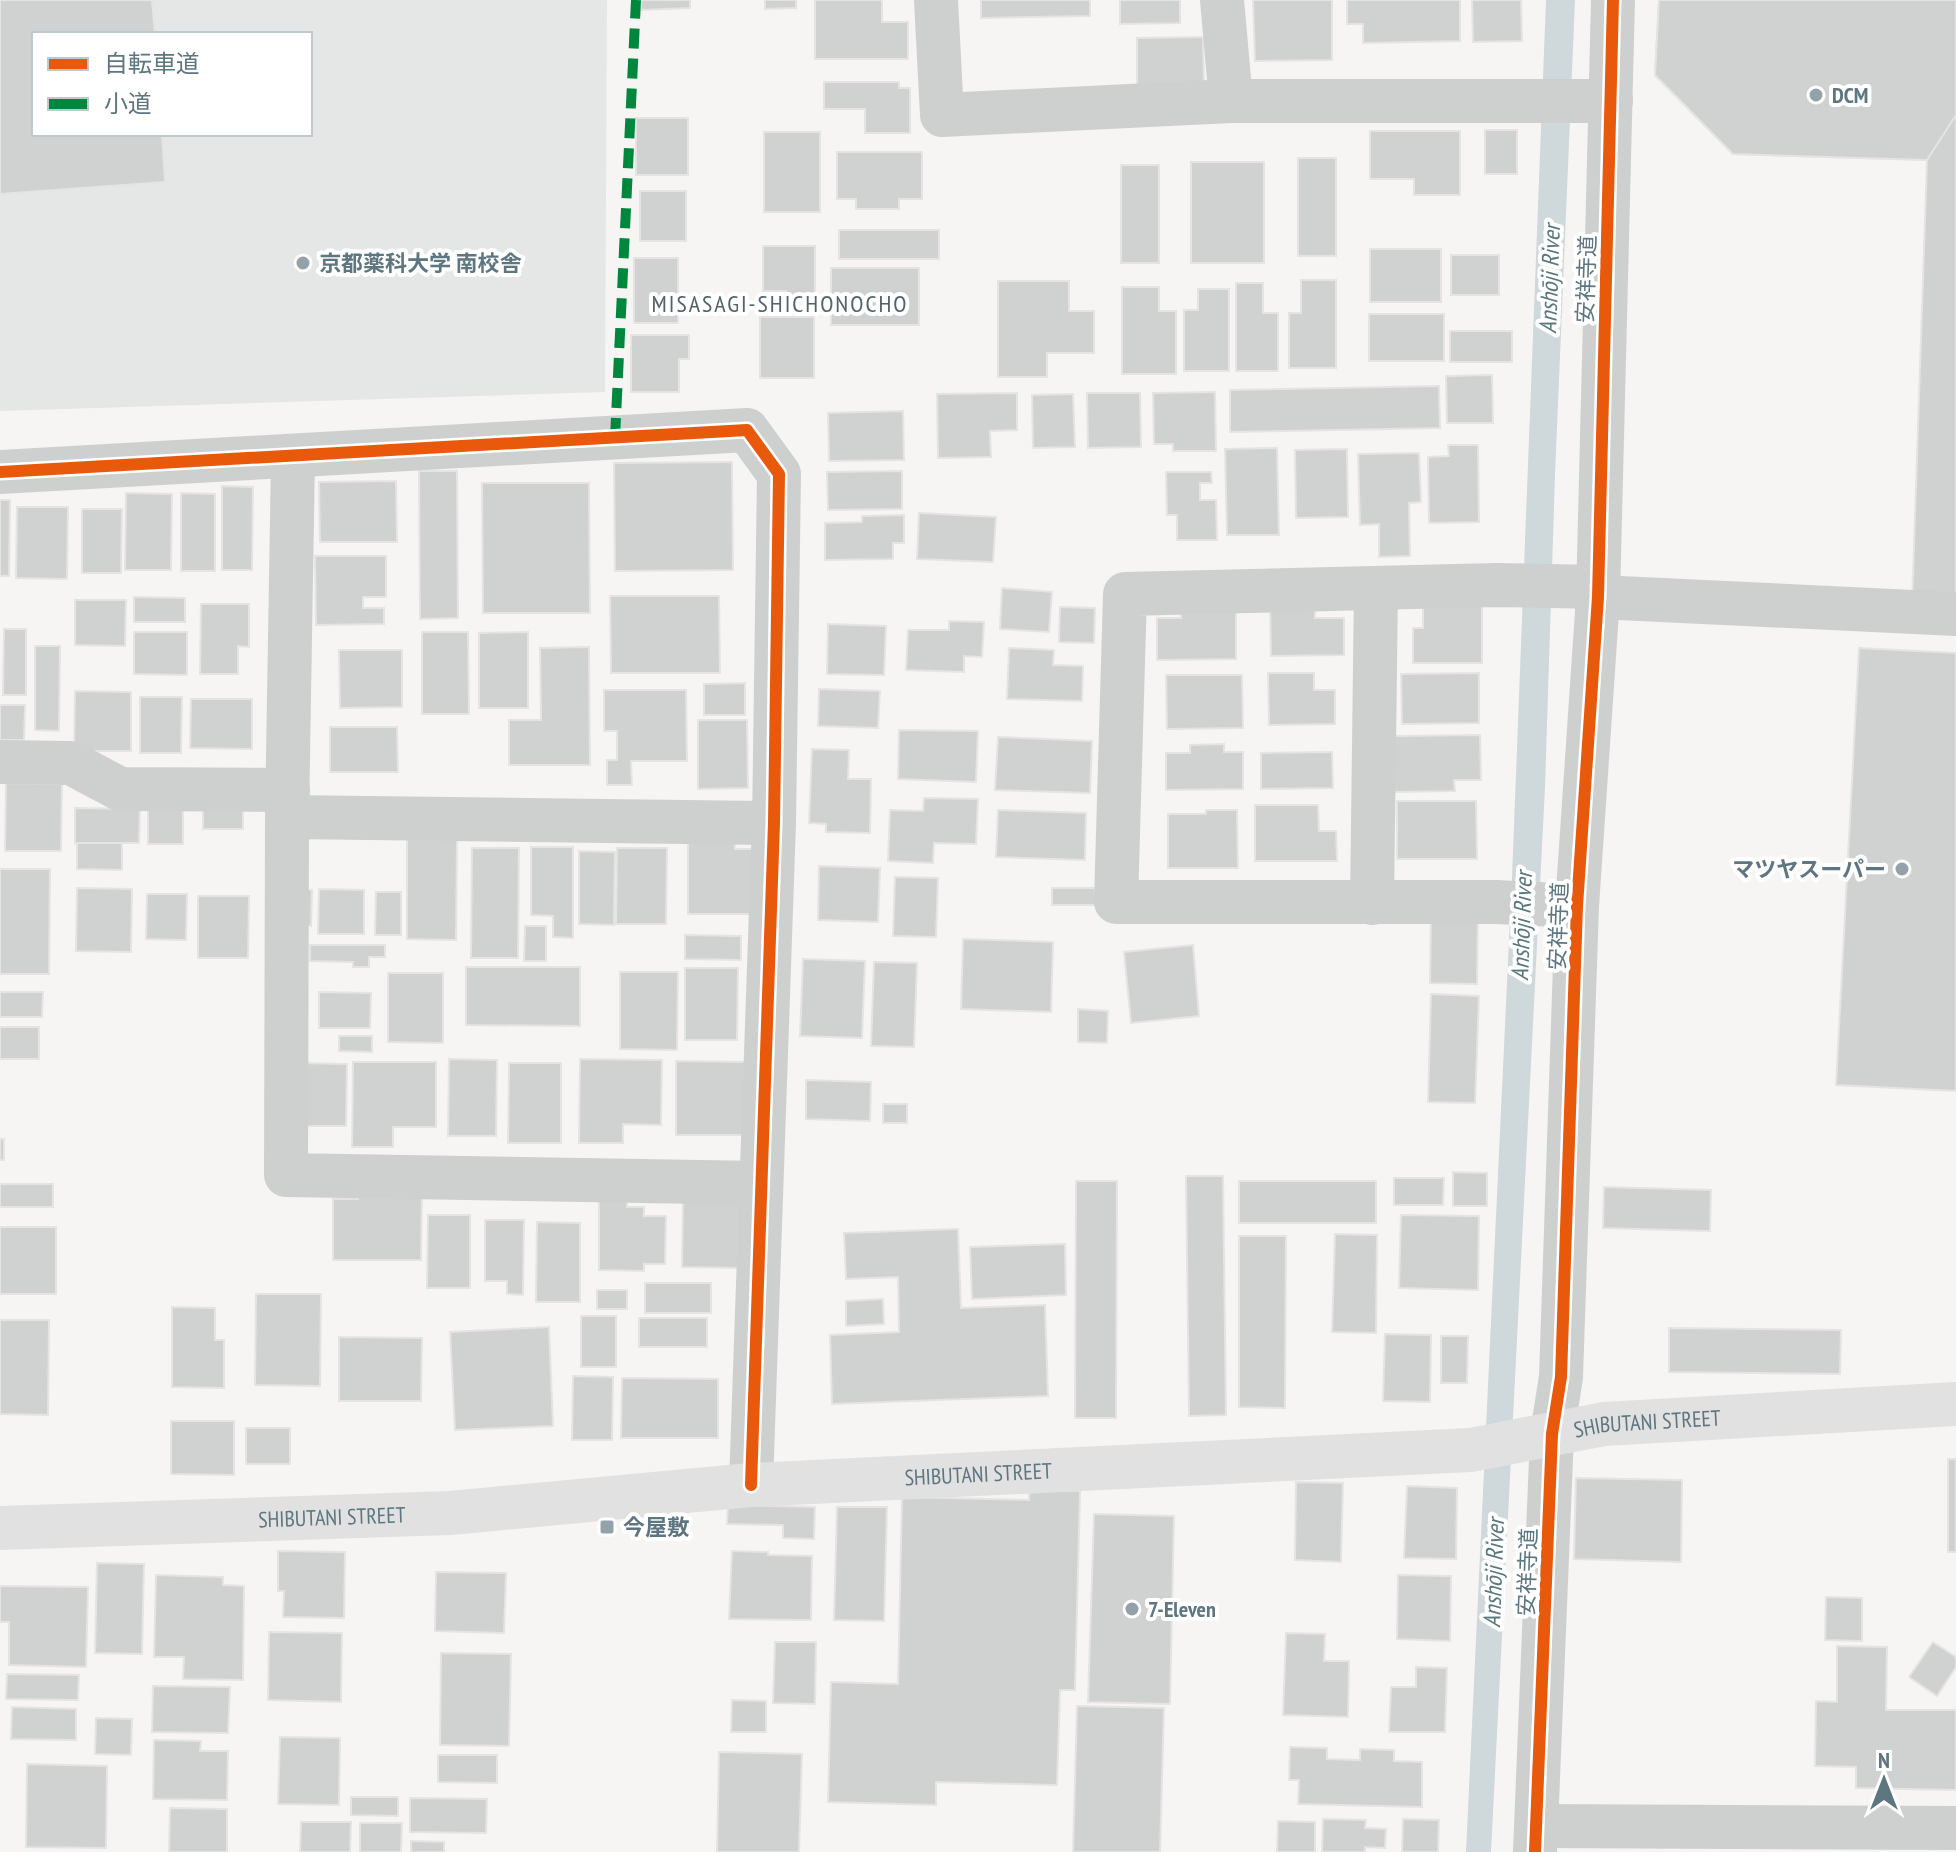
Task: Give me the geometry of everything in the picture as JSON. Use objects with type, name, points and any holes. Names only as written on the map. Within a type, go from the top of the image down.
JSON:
[{"type":"main road","name":"SHIBUTANI STREET","points":[[0,1528],[450,1513],[751,1485],[1471,1450],[1604,1424],[1956,1404]]},
{"type":"street","points":[[936,0],[942,115],[1231,101],[1611,101]]},
{"type":"street","points":[[1222,0],[1231,101]]},
{"type":"street","name":"安祥寺道","points":[[1536,1839],[1543,1436],[1561,1377],[1577,906],[1598,592],[1613,0]]},
{"type":"street","points":[[0,472],[293,458],[747,430],[779,474],[774,823],[751,1485]]},
{"type":"street","points":[[293,458],[286,1175],[761,1183]]},
{"type":"street","points":[[1577,906],[1496,902],[1116,902],[1125,594],[1496,585],[1956,614]]},
{"type":"street","points":[[1372,903],[1376,588]]},
{"type":"street","points":[[0,762],[71,763],[120,789],[288,804],[774,823]]},
{"type":"street","points":[[1536,1839],[1956,1828]]},
{"type":"shaded area","name":"京都薬科大学 南校舎","points":[[0,0],[607,0],[605,392],[0,411]]},
{"type":"water","name":"Anshōji River","points":[[1546,0],[1575,0],[1545,787],[1491,1852],[1466,1852],[1512,877]]},
{"type":"building","points":[[0,0],[152,0],[155,32],[32,32],[32,136],[162,136],[165,182],[0,194]]},
{"type":"building","points":[[641,0],[690,0],[690,8],[641,10]]},
{"type":"building","points":[[765,0],[796,0],[796,8],[765,9]]},
{"type":"building","points":[[815,0],[882,0],[882,22],[908,22],[908,59],[815,59]]},
{"type":"building","points":[[981,0],[1090,0],[1090,16],[981,18]]},
{"type":"building","points":[[1120,0],[1180,0],[1180,23],[1120,24]]},
{"type":"building","points":[[1253,0],[1332,0],[1332,60],[1255,61]]},
{"type":"building","points":[[1347,0],[1460,0],[1460,41],[1363,43],[1363,24],[1347,24]]},
{"type":"building","points":[[1472,0],[1521,0],[1522,41],[1473,42]]},
{"type":"building","name":"DCM","points":[[1659,0],[1956,0],[1956,606],[1912,605],[1927,160],[1733,154],[1655,75]]},
{"type":"building","name":"DCM","points":[[1659,0],[1956,0],[1956,115],[1927,160],[1733,154],[1655,75]]},
{"type":"building","points":[[1203,37],[1204,87],[1137,88],[1137,38]]},
{"type":"building","points":[[824,82],[899,82],[899,88],[910,88],[910,133],[865,133],[865,109],[824,109]]},
{"type":"building","points":[[636,118],[688,118],[688,175],[636,175]]},
{"type":"building","points":[[1485,130],[1517,130],[1517,174],[1485,174]]},
{"type":"building","points":[[1370,131],[1460,131],[1460,195],[1414,195],[1414,179],[1370,179]]},
{"type":"building","points":[[764,132],[820,132],[820,212],[764,212]]},
{"type":"building","points":[[837,152],[922,152],[922,199],[899,199],[899,209],[856,209],[856,199],[837,199]]},
{"type":"building","points":[[1298,158],[1336,158],[1336,256],[1298,256]]},
{"type":"building","points":[[1191,162],[1264,162],[1264,263],[1191,263]]},
{"type":"building","points":[[1121,165],[1159,165],[1159,263],[1121,263]]},
{"type":"building","points":[[640,191],[686,191],[686,241],[640,241]]},
{"type":"building","points":[[839,230],[939,230],[939,259],[839,259]]},
{"type":"building","points":[[763,246],[815,246],[815,301],[786,301],[786,291],[763,291]]},
{"type":"building","points":[[1370,249],[1441,249],[1441,302],[1370,302]]},
{"type":"building","points":[[1451,255],[1499,255],[1499,295],[1451,295]]},
{"type":"building","points":[[634,258],[678,258],[678,323],[634,323]]},
{"type":"building","points":[[831,268],[919,268],[919,325],[831,325]]},
{"type":"building","points":[[1301,280],[1336,280],[1336,368],[1289,368],[1289,313],[1301,313]]},
{"type":"building","points":[[998,281],[1069,281],[1069,311],[1094,311],[1094,353],[1047,353],[1047,377],[998,377]]},
{"type":"building","points":[[1236,283],[1263,283],[1263,313],[1278,313],[1278,371],[1236,371]]},
{"type":"building","points":[[1122,287],[1159,287],[1159,311],[1176,311],[1176,374],[1122,374]]},
{"type":"building","points":[[1198,289],[1229,289],[1229,371],[1184,371],[1184,310],[1198,310]]},
{"type":"building","points":[[1369,314],[1444,314],[1444,361],[1369,361]]},
{"type":"building","points":[[760,317],[814,317],[814,378],[760,378]]},
{"type":"building","points":[[1450,331],[1512,331],[1512,362],[1450,362]]},
{"type":"building","points":[[631,335],[689,335],[689,359],[679,359],[679,392],[631,392]]},
{"type":"building","points":[[1492,375],[1493,423],[1447,423],[1446,376]]},
{"type":"building","points":[[1439,386],[1440,428],[1230,432],[1230,390]]},
{"type":"building","points":[[1215,392],[1216,451],[1173,451],[1173,444],[1154,444],[1153,393]]},
{"type":"building","points":[[1017,393],[1017,430],[990,431],[991,457],[938,458],[937,394]]},
{"type":"building","points":[[1087,393],[1140,393],[1141,447],[1088,448]]},
{"type":"building","points":[[1073,394],[1075,447],[1033,448],[1032,395]]},
{"type":"building","points":[[903,411],[904,460],[829,461],[828,413]]},
{"type":"building","points":[[1448,445],[1478,445],[1479,522],[1429,523],[1428,457],[1449,456]]},
{"type":"building","points":[[1277,448],[1279,535],[1227,535],[1225,449]]},
{"type":"building","points":[[1347,449],[1348,517],[1296,518],[1295,450]]},
{"type":"building","points":[[1419,453],[1421,502],[1409,503],[1410,556],[1379,557],[1379,524],[1360,525],[1358,454]]},
{"type":"building","points":[[732,462],[733,570],[615,571],[614,463]]},
{"type":"building","points":[[419,471],[457,471],[458,618],[420,619]]},
{"type":"building","points":[[902,471],[902,509],[828,510],[827,472]]},
{"type":"building","points":[[1166,472],[1211,472],[1212,483],[1200,483],[1200,500],[1216,500],[1217,540],[1177,540],[1177,515],[1167,515]]},
{"type":"building","points":[[396,481],[397,542],[320,542],[319,482]]},
{"type":"building","points":[[482,483],[589,483],[590,613],[483,613]]},
{"type":"building","points":[[222,486],[253,487],[252,570],[222,570]]},
{"type":"building","points":[[126,493],[172,494],[171,570],[125,570]]},
{"type":"building","points":[[181,493],[215,494],[215,571],[181,571]]},
{"type":"building","points":[[0,500],[10,500],[9,576],[0,576]]},
{"type":"building","points":[[17,507],[68,507],[67,579],[16,578]]},
{"type":"building","points":[[82,509],[122,509],[121,573],[82,573]]},
{"type":"building","points":[[919,513],[996,517],[993,562],[917,559]]},
{"type":"building","points":[[904,515],[904,543],[893,543],[893,559],[825,560],[825,523],[862,522],[862,516]]},
{"type":"building","points":[[315,556],[386,556],[386,597],[363,597],[363,608],[384,608],[384,624],[316,625]]},
{"type":"building","points":[[1002,588],[1052,592],[1049,632],[1000,629]]},
{"type":"building","points":[[610,596],[719,596],[720,673],[611,673]]},
{"type":"building","points":[[134,597],[185,598],[185,622],[134,622]]},
{"type":"building","points":[[1423,598],[1482,598],[1482,663],[1413,663],[1413,628],[1423,628]]},
{"type":"building","points":[[75,600],[126,600],[125,646],[75,645]]},
{"type":"building","points":[[201,604],[249,604],[249,647],[238,646],[238,674],[200,674]]},
{"type":"building","points":[[1181,606],[1236,606],[1236,659],[1157,660],[1157,618],[1181,618]]},
{"type":"building","points":[[1270,606],[1315,606],[1315,618],[1344,618],[1344,655],[1271,656]]},
{"type":"building","points":[[1060,607],[1095,608],[1094,643],[1059,642]]},
{"type":"building","points":[[949,621],[984,622],[982,657],[964,656],[964,672],[906,670],[908,630],[949,630]]},
{"type":"building","points":[[828,624],[886,626],[884,675],[827,674]]},
{"type":"building","points":[[4,629],[26,629],[26,695],[3,695]]},
{"type":"building","points":[[134,632],[187,632],[187,675],[134,674]]},
{"type":"building","points":[[422,632],[468,632],[469,714],[422,714]]},
{"type":"building","points":[[528,632],[528,708],[479,708],[479,633]]},
{"type":"building","points":[[35,646],[60,646],[59,731],[35,730]]},
{"type":"building","points":[[589,647],[590,765],[509,765],[509,720],[541,720],[540,648]]},
{"type":"building","points":[[1009,648],[1054,650],[1053,665],[1083,666],[1082,701],[1007,699]]},
{"type":"building","name":"マツヤスーパー","points":[[1859,648],[1956,653],[1956,1091],[1836,1085]]},
{"type":"building","points":[[339,650],[402,650],[402,707],[340,708]]},
{"type":"building","points":[[1268,673],[1314,673],[1314,690],[1335,690],[1335,724],[1269,725]]},
{"type":"building","points":[[1479,673],[1479,723],[1402,724],[1401,674]]},
{"type":"building","points":[[1166,675],[1242,675],[1243,728],[1167,729]]},
{"type":"building","points":[[745,683],[745,715],[704,715],[704,684]]},
{"type":"building","points":[[819,689],[880,691],[878,728],[818,726]]},
{"type":"building","points":[[604,690],[686,690],[687,761],[631,761],[632,785],[607,785],[607,760],[617,760],[617,731],[604,731]]},
{"type":"building","points":[[75,691],[131,692],[131,751],[74,751]]},
{"type":"building","points":[[140,697],[182,697],[181,753],[140,753]]},
{"type":"building","points":[[191,699],[252,699],[252,749],[190,748]]},
{"type":"building","points":[[0,705],[25,705],[24,740],[0,740]]},
{"type":"building","points":[[698,720],[747,720],[748,788],[698,789]]},
{"type":"building","points":[[330,727],[397,727],[398,772],[330,772]]},
{"type":"building","points":[[899,730],[978,731],[976,782],[898,779]]},
{"type":"building","points":[[1480,735],[1481,780],[1454,780],[1455,791],[1393,792],[1393,736]]},
{"type":"building","points":[[998,737],[1092,741],[1090,793],[995,790]]},
{"type":"building","points":[[1224,744],[1224,752],[1243,752],[1243,789],[1166,790],[1166,753],[1190,753],[1190,745]]},
{"type":"building","points":[[812,749],[849,750],[848,779],[871,779],[870,833],[826,832],[826,824],[809,823]]},
{"type":"building","points":[[1332,752],[1333,788],[1261,789],[1261,753]]},
{"type":"building","points":[[6,783],[62,784],[61,851],[5,851]]},
{"type":"building","points":[[924,798],[978,799],[976,844],[934,843],[933,863],[888,861],[890,810],[923,811]]},
{"type":"building","points":[[1397,801],[1476,801],[1477,859],[1397,859]]},
{"type":"building","points":[[203,802],[243,802],[243,829],[203,829]]},
{"type":"building","points":[[1255,805],[1318,805],[1319,831],[1336,831],[1337,861],[1255,861]]},
{"type":"building","points":[[75,808],[140,809],[139,843],[75,843]]},
{"type":"building","points":[[148,810],[183,810],[183,844],[148,844]]},
{"type":"building","points":[[998,810],[1086,813],[1085,860],[996,857]]},
{"type":"building","points":[[1206,810],[1237,810],[1238,868],[1168,868],[1168,814],[1206,814]]},
{"type":"building","points":[[688,834],[735,834],[735,849],[762,849],[761,914],[688,914]]},
{"type":"building","points":[[407,837],[457,838],[456,940],[407,939]]},
{"type":"building","points":[[77,843],[122,843],[122,870],[77,869]]},
{"type":"building","points":[[531,847],[573,847],[573,938],[553,937],[553,916],[531,915]]},
{"type":"building","points":[[472,848],[519,848],[518,958],[471,958]]},
{"type":"building","points":[[617,848],[667,848],[666,924],[616,924]]},
{"type":"building","points":[[579,851],[615,852],[614,925],[579,924]]},
{"type":"building","points":[[819,866],[880,868],[878,922],[818,920]]},
{"type":"building","points":[[0,869],[50,869],[49,974],[0,974]]},
{"type":"building","points":[[895,877],[938,878],[936,937],[893,936]]},
{"type":"building","points":[[77,888],[132,889],[131,952],[76,951]]},
{"type":"building","points":[[1052,888],[1095,888],[1095,905],[1052,905]]},
{"type":"building","points":[[319,889],[364,890],[364,934],[318,934]]},
{"type":"building","points":[[298,890],[312,890],[311,926],[298,926]]},
{"type":"building","points":[[376,892],[401,892],[401,935],[375,935]]},
{"type":"building","points":[[147,894],[187,894],[186,940],[146,939]]},
{"type":"building","points":[[198,896],[249,896],[248,958],[198,958]]},
{"type":"building","points":[[1431,914],[1478,914],[1477,984],[1430,983]]},
{"type":"building","points":[[525,926],[546,926],[546,961],[524,961]]},
{"type":"building","points":[[685,935],[741,936],[741,960],[685,959]]},
{"type":"building","points":[[963,939],[1053,942],[1051,1012],[961,1009]]},
{"type":"building","points":[[310,945],[385,945],[385,957],[369,957],[369,967],[353,967],[353,962],[310,961]]},
{"type":"building","points":[[1193,945],[1199,1016],[1131,1023],[1124,952]]},
{"type":"building","points":[[803,959],[865,961],[862,1038],[800,1036]]},
{"type":"building","points":[[874,962],[917,963],[914,1047],[871,1046]]},
{"type":"building","points":[[466,967],[580,967],[580,1026],[466,1025]]},
{"type":"building","points":[[685,968],[738,968],[737,1040],[685,1040]]},
{"type":"building","points":[[620,972],[678,972],[677,1050],[620,1049]]},
{"type":"building","points":[[388,973],[443,973],[443,1043],[388,1042]]},
{"type":"building","points":[[0,992],[43,992],[42,1017],[0,1017]]},
{"type":"building","points":[[319,992],[371,993],[370,1028],[319,1028]]},
{"type":"building","points":[[1431,994],[1479,996],[1475,1103],[1428,1102]]},
{"type":"building","points":[[1078,1009],[1108,1011],[1107,1043],[1078,1042]]},
{"type":"building","points":[[0,1027],[39,1027],[39,1059],[0,1059]]},
{"type":"building","points":[[339,1036],[372,1036],[372,1052],[339,1051]]},
{"type":"building","points":[[449,1059],[497,1060],[496,1136],[448,1136]]},
{"type":"building","points":[[580,1059],[662,1060],[661,1125],[623,1124],[623,1143],[579,1143]]},
{"type":"building","points":[[676,1061],[745,1062],[744,1135],[676,1135]]},
{"type":"building","points":[[353,1062],[436,1062],[436,1127],[393,1127],[393,1147],[352,1147]]},
{"type":"building","points":[[298,1063],[347,1064],[346,1126],[297,1126]]},
{"type":"building","points":[[509,1063],[561,1063],[561,1143],[508,1143]]},
{"type":"building","points":[[806,1080],[871,1082],[870,1121],[806,1119]]},
{"type":"building","points":[[883,1104],[907,1104],[907,1123],[883,1123]]},
{"type":"building","points":[[0,1139],[4,1139],[4,1160],[0,1160]]},
{"type":"building","points":[[1453,1172],[1487,1173],[1487,1206],[1453,1206]]},
{"type":"building","points":[[1186,1176],[1223,1176],[1226,1415],[1189,1416]]},
{"type":"building","points":[[1394,1178],[1444,1178],[1443,1205],[1394,1205]]},
{"type":"building","points":[[1076,1181],[1117,1181],[1116,1418],[1075,1418]]},
{"type":"building","points":[[1239,1181],[1376,1181],[1376,1223],[1239,1223]]},
{"type":"building","points":[[0,1184],[53,1184],[53,1207],[0,1207]]},
{"type":"building","points":[[1604,1187],[1711,1190],[1710,1231],[1603,1228]]},
{"type":"building","points":[[358,1191],[422,1191],[421,1260],[333,1260],[333,1199],[358,1199]]},
{"type":"building","points":[[599,1196],[627,1196],[627,1207],[644,1207],[644,1216],[666,1216],[665,1264],[644,1264],[644,1271],[599,1270]]},
{"type":"building","points":[[683,1196],[742,1196],[742,1268],[682,1267]]},
{"type":"building","points":[[428,1215],[470,1215],[470,1288],[427,1288]]},
{"type":"building","points":[[1401,1215],[1479,1216],[1478,1290],[1399,1288]]},
{"type":"building","points":[[485,1220],[524,1220],[523,1295],[507,1294],[507,1281],[485,1281]]},
{"type":"building","points":[[537,1222],[580,1223],[580,1302],[536,1302]]},
{"type":"building","points":[[0,1227],[56,1227],[56,1294],[0,1294]]},
{"type":"building","points":[[958,1229],[961,1308],[1045,1305],[1048,1396],[832,1404],[830,1335],[899,1332],[898,1277],[846,1279],[844,1233]]},
{"type":"building","points":[[1335,1234],[1377,1235],[1376,1333],[1332,1332]]},
{"type":"building","points":[[1239,1236],[1286,1236],[1285,1408],[1239,1407]]},
{"type":"building","points":[[1065,1244],[1066,1295],[972,1299],[970,1247]]},
{"type":"building","points":[[645,1283],[711,1283],[711,1313],[645,1313]]},
{"type":"building","points":[[597,1290],[627,1290],[627,1309],[597,1309]]},
{"type":"building","points":[[256,1294],[321,1294],[320,1386],[255,1385]]},
{"type":"building","points":[[883,1299],[884,1324],[846,1326],[846,1301]]},
{"type":"building","points":[[172,1307],[215,1308],[215,1340],[224,1340],[224,1388],[172,1387]]},
{"type":"building","points":[[581,1316],[616,1316],[616,1367],[581,1367]]},
{"type":"building","points":[[639,1318],[707,1318],[707,1347],[639,1347]]},
{"type":"building","points":[[0,1320],[49,1320],[48,1415],[0,1414]]},
{"type":"building","points":[[549,1327],[553,1426],[455,1430],[450,1332]]},
{"type":"building","points":[[1669,1328],[1841,1330],[1840,1374],[1669,1372]]},
{"type":"building","points":[[1385,1334],[1431,1335],[1430,1402],[1383,1401]]},
{"type":"building","points":[[1441,1336],[1468,1336],[1467,1383],[1441,1383]]},
{"type":"building","points":[[339,1337],[422,1338],[421,1401],[339,1401]]},
{"type":"building","points":[[573,1376],[613,1377],[612,1440],[572,1440]]},
{"type":"building","points":[[622,1378],[718,1379],[718,1438],[621,1438]]},
{"type":"building","points":[[171,1421],[234,1421],[234,1475],[171,1474]]},
{"type":"building","points":[[246,1428],[290,1428],[290,1464],[246,1464]]},
{"type":"building","points":[[1948,1459],[1956,1459],[1956,1552],[1948,1552]]},
{"type":"building","points":[[1576,1478],[1682,1480],[1681,1562],[1574,1559]]},
{"type":"building","points":[[1296,1482],[1343,1483],[1341,1562],[1295,1560]]},
{"type":"building","points":[[1407,1486],[1457,1488],[1456,1559],[1404,1558]]},
{"type":"building","points":[[1029,1490],[1080,1491],[1075,1690],[1060,1690],[1057,1785],[936,1782],[936,1805],[828,1802],[831,1682],[898,1684],[902,1497],[1029,1500]]},
{"type":"building","points":[[728,1505],[815,1507],[814,1539],[783,1538],[783,1525],[727,1524]]},
{"type":"building","points":[[837,1507],[887,1507],[884,1621],[834,1620]]},
{"type":"building","name":"7-Eleven","points":[[1094,1514],[1174,1516],[1170,1704],[1088,1702]]},
{"type":"building","points":[[278,1551],[345,1552],[344,1618],[283,1617],[284,1591],[278,1591]]},
{"type":"building","points":[[732,1551],[812,1556],[811,1620],[729,1619]]},
{"type":"building","points":[[97,1563],[144,1564],[142,1654],[95,1653]]},
{"type":"building","points":[[436,1572],[506,1573],[504,1633],[435,1631]]},
{"type":"building","points":[[156,1575],[223,1577],[223,1585],[244,1586],[243,1680],[183,1679],[184,1657],[154,1657]]},
{"type":"building","points":[[1398,1575],[1451,1576],[1450,1641],[1397,1639]]},
{"type":"building","points":[[0,1586],[88,1587],[86,1667],[9,1665],[9,1622],[0,1622]]},
{"type":"building","points":[[1826,1597],[1862,1598],[1862,1641],[1825,1640]]},
{"type":"building","points":[[269,1632],[342,1633],[341,1702],[268,1700]]},
{"type":"building","points":[[1286,1633],[1325,1634],[1324,1661],[1349,1661],[1348,1717],[1283,1715]]},
{"type":"building","points":[[775,1642],[816,1642],[815,1704],[773,1703]]},
{"type":"building","points":[[1933,1642],[1956,1657],[1956,1667],[1937,1696],[1909,1677]]},
{"type":"building","points":[[1837,1646],[1887,1647],[1886,1710],[1956,1710],[1956,1790],[1856,1788],[1856,1767],[1815,1766],[1816,1701],[1837,1702]]},
{"type":"building","points":[[441,1653],[511,1654],[509,1746],[440,1745]]},
{"type":"building","points":[[1416,1667],[1447,1668],[1445,1732],[1389,1732],[1391,1687],[1416,1687]]},
{"type":"building","points":[[7,1674],[79,1675],[78,1700],[6,1699]]},
{"type":"building","points":[[153,1686],[230,1687],[228,1733],[152,1732]]},
{"type":"building","points":[[732,1700],[766,1701],[766,1732],[731,1732]]},
{"type":"building","points":[[1077,1706],[1164,1708],[1160,1852],[1073,1852]]},
{"type":"building","points":[[12,1707],[76,1709],[76,1740],[11,1739]]},
{"type":"building","points":[[96,1718],[132,1719],[131,1755],[95,1754]]},
{"type":"building","points":[[280,1737],[340,1738],[339,1805],[278,1804]]},
{"type":"building","points":[[154,1740],[201,1741],[200,1751],[228,1751],[227,1800],[153,1799]]},
{"type":"building","points":[[1290,1747],[1327,1748],[1327,1759],[1360,1760],[1360,1749],[1394,1750],[1394,1761],[1422,1762],[1422,1807],[1298,1804],[1299,1780],[1289,1780]]},
{"type":"building","points":[[719,1752],[802,1754],[799,1852],[717,1852]]},
{"type":"building","points":[[438,1755],[497,1755],[497,1783],[438,1782]]},
{"type":"building","points":[[27,1764],[107,1766],[106,1848],[26,1847]]},
{"type":"building","points":[[351,1797],[398,1797],[398,1816],[351,1815]]},
{"type":"building","points":[[410,1798],[487,1799],[486,1833],[410,1832]]},
{"type":"building","points":[[170,1808],[227,1809],[227,1852],[169,1852]]},
{"type":"building","points":[[1323,1819],[1366,1820],[1365,1828],[1386,1829],[1385,1848],[1365,1847],[1365,1852],[1322,1852]]},
{"type":"building","points":[[1403,1819],[1439,1820],[1438,1852],[1402,1852]]},
{"type":"building","points":[[1278,1821],[1315,1822],[1315,1852],[1277,1852]]},
{"type":"building","points":[[301,1822],[351,1822],[350,1852],[300,1852]]},
{"type":"building","points":[[360,1823],[402,1823],[401,1852],[360,1852]]},
{"type":"building","points":[[411,1841],[444,1842],[444,1852],[411,1852]]},
{"type":"marked path","points":[[615,438],[636,0]]},
{"type":"cycle path","points":[[1535,1852],[1552,1434],[1561,1377],[1577,906],[1598,597],[1613,0]]},
{"type":"cycle path","points":[[0,472],[747,430],[779,474],[774,823],[751,1485]]},
{"type":"place","name":"DCM","points":[[1816,95]]},
{"type":"place","name":"京都薬科大学 南校舎","points":[[303,263]]},
{"type":"place","name":"マツヤスーパー","points":[[1902,869]]},
{"type":"place","name":"今屋敷","points":[[607,1527]]},
{"type":"place","name":"7-Eleven","points":[[1132,1609]]},
{"type":"district","name":"MISASAGI-SHICHONOCHO","points":[[780,304]]}]
